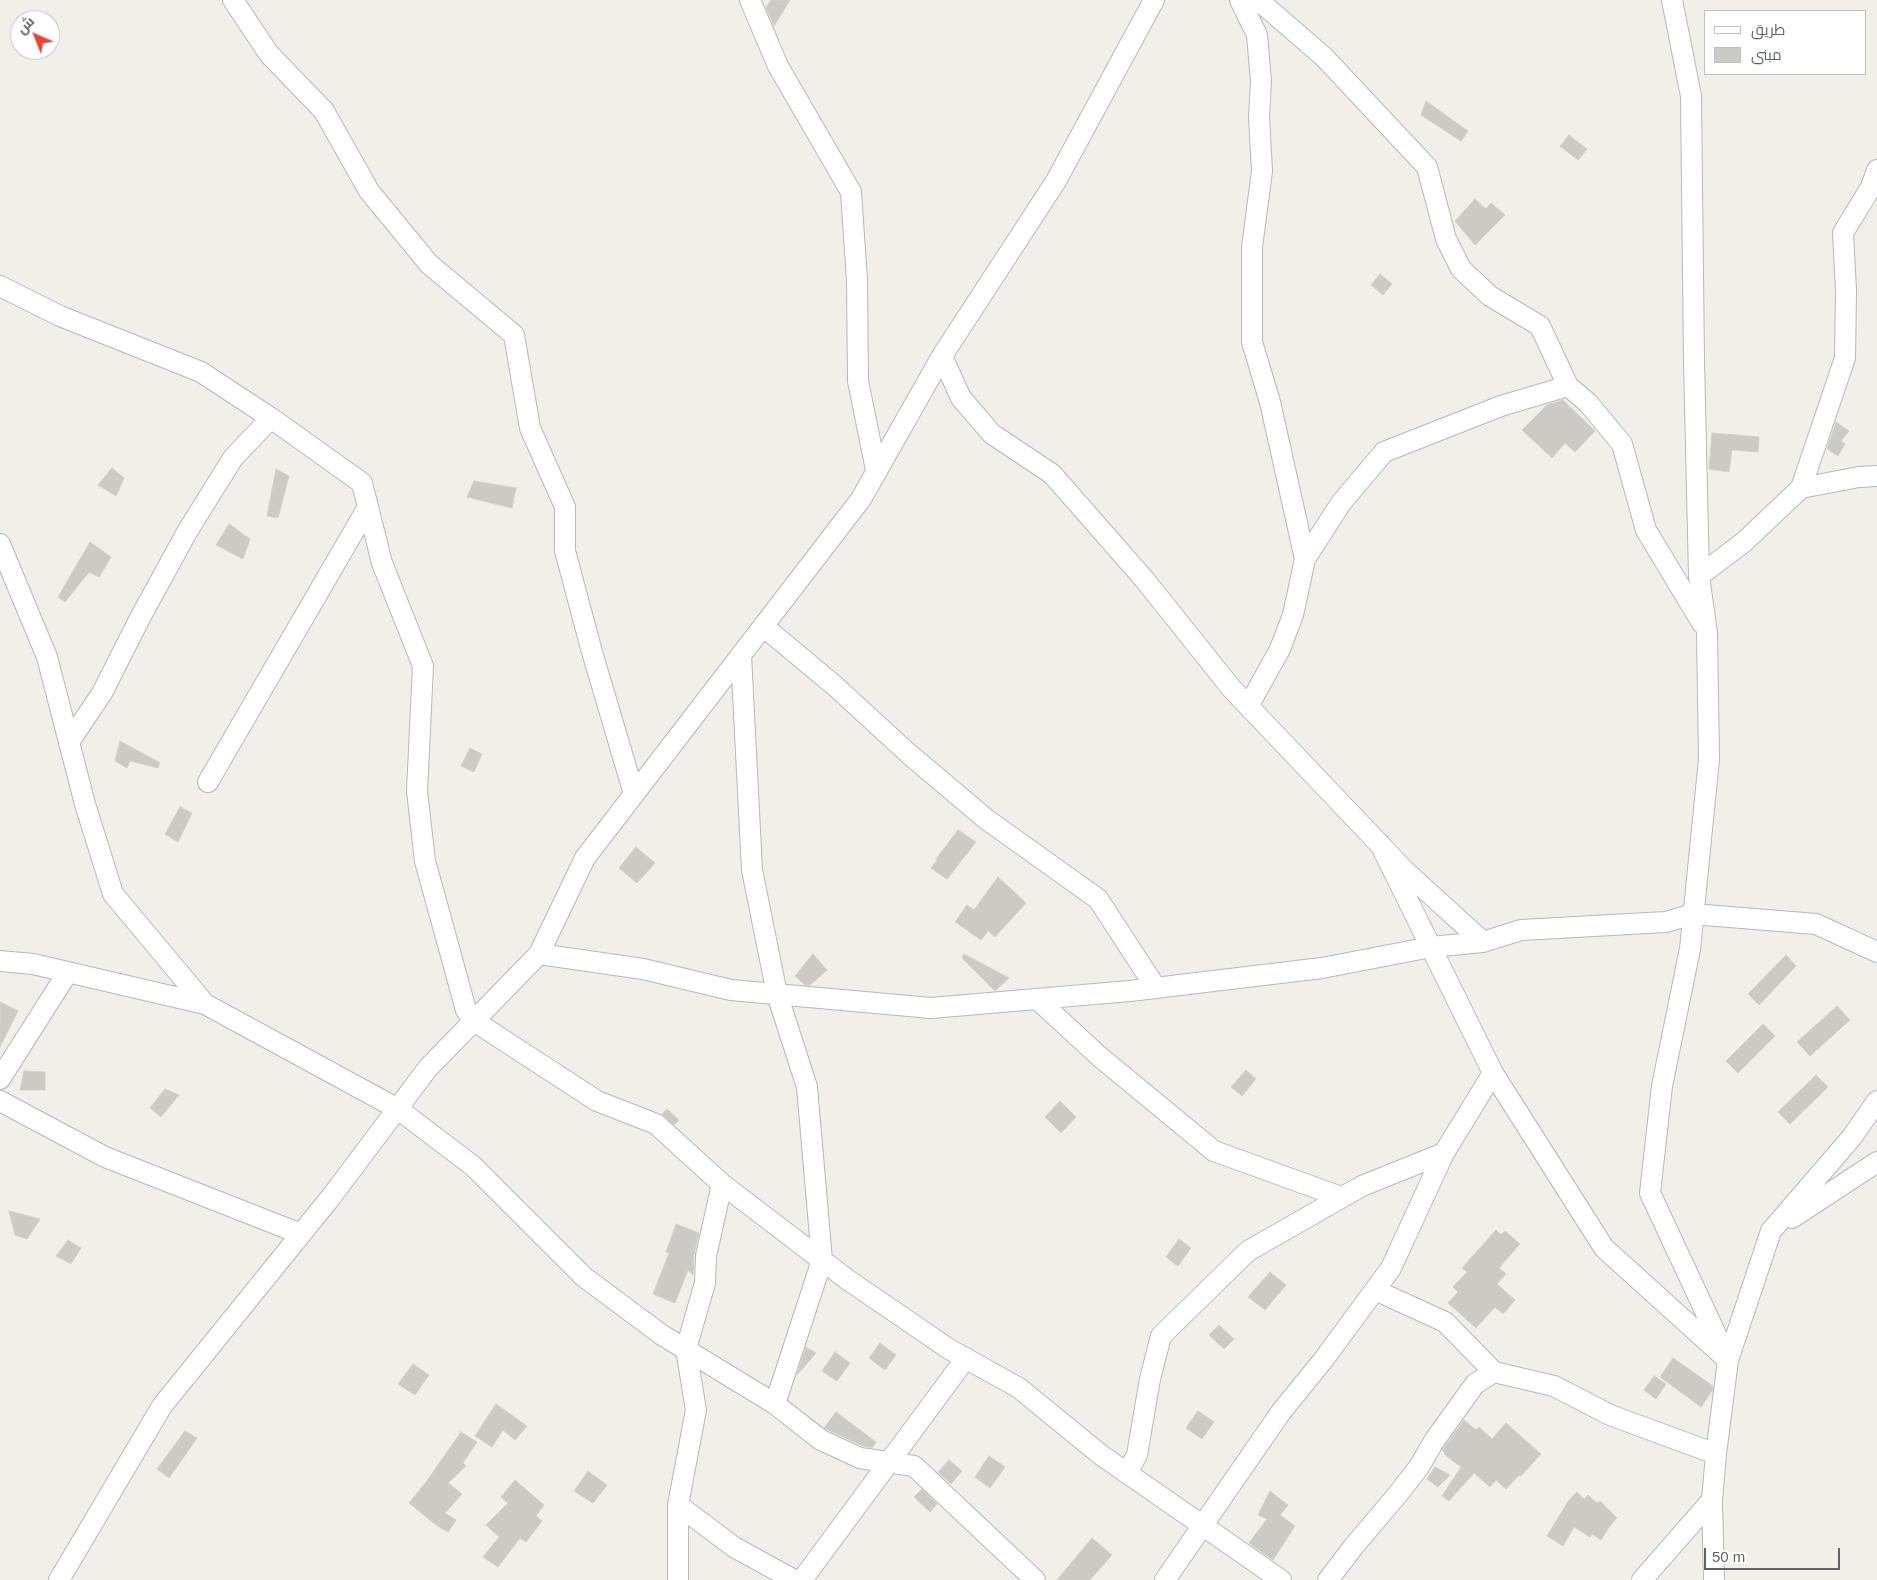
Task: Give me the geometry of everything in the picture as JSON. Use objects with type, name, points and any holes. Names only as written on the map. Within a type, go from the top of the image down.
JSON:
[{"type":"street","points":[[233,0],[269,54],[324,111],[369,191],[429,264],[514,335],[530,428],[565,507],[565,552],[634,794]]},
{"type":"street","points":[[750,0],[778,66],[851,192],[858,280],[858,381],[876,470]]},
{"type":"street","points":[[59,1580],[162,1406],[300,1234],[428,1068],[539,954],[585,858],[861,499],[942,356],[1056,181],[1154,0]]},
{"type":"street","points":[[1240,0],[1257,35],[1261,81],[1259,117],[1262,171],[1252,247],[1252,342],[1270,402],[1305,559]]},
{"type":"street","points":[[1258,0],[1324,57],[1428,166],[1446,239],[1461,269],[1490,296],[1540,326],[1568,386],[1588,403],[1622,444],[1646,530],[1707,633]]},
{"type":"street","points":[[1672,0],[1691,96],[1699,576],[1707,633],[1709,759],[1690,949],[1662,1086],[1650,1193],[1728,1360]]},
{"type":"street","points":[[1699,576],[1744,542],[1801,488],[1845,358],[1846,290],[1843,233],[1870,187],[1877,170]]},
{"type":"street","points":[[0,286],[60,316],[201,372],[271,418],[362,482],[382,563],[423,666],[417,791],[426,861],[466,1010],[474,1021],[597,1101],[656,1124],[722,1184],[822,1260],[872,1296],[966,1358],[1019,1388],[1101,1455],[1281,1580]]},
{"type":"street","points":[[942,356],[961,398],[992,434],[1052,474],[1144,580],[1232,689],[1406,872],[1482,942]]},
{"type":"street","points":[[1248,704],[1280,649],[1293,615],[1305,559],[1341,503],[1384,452],[1501,406],[1568,386]]},
{"type":"street","points":[[69,742],[102,693],[187,532],[233,458],[271,418]]},
{"type":"street","points":[[1801,488],[1859,477],[1877,476]]},
{"type":"street","points":[[208,782],[368,506]]},
{"type":"street","points":[[0,544],[47,658],[85,804],[113,894],[205,1004]]},
{"type":"street","points":[[763,626],[835,686],[909,754],[986,819],[1098,899],[1156,988]]},
{"type":"street","points":[[741,655],[752,870],[777,994],[807,1087],[822,1260],[775,1404]]},
{"type":"street","points":[[1380,844],[1493,1073],[1604,1248],[1728,1360]]},
{"type":"street","points":[[539,954],[643,969],[731,990],[931,1008],[1156,988],[1322,968],[1431,947],[1482,942],[1521,930],[1666,922],[1693,914],[1816,924],[1877,952]]},
{"type":"street","points":[[0,961],[33,964],[205,1004],[398,1109],[474,1166],[584,1277],[662,1335],[775,1404],[821,1440],[860,1458],[914,1466],[1035,1580]]},
{"type":"street","points":[[0,1079],[68,972]]},
{"type":"street","points":[[1037,999],[1100,1057],[1214,1151],[1341,1198]]},
{"type":"street","points":[[1165,1580],[1281,1412],[1324,1359],[1391,1268],[1444,1153],[1493,1073]]},
{"type":"street","points":[[0,1101],[105,1157],[300,1234]]},
{"type":"street","points":[[1714,1580],[1712,1500],[1728,1360],[1771,1231],[1852,1137],[1877,1101]]},
{"type":"street","points":[[1127,1473],[1137,1455],[1150,1379],[1161,1336],[1248,1251],[1362,1186],[1444,1153]]},
{"type":"street","points":[[1771,1231],[1877,1162]]},
{"type":"street","points":[[678,1580],[678,1505],[696,1410],[686,1349],[705,1282],[706,1256],[722,1184]]},
{"type":"street","points":[[1375,1290],[1445,1322],[1494,1372],[1554,1386],[1610,1415],[1716,1454]]},
{"type":"street","points":[[802,1580],[966,1358]]},
{"type":"street","points":[[1328,1580],[1419,1467],[1434,1441],[1475,1384],[1494,1372]]},
{"type":"street","points":[[1642,1580],[1712,1500]]},
{"type":"street","points":[[678,1505],[734,1547],[794,1580]]},
{"type":"building","points":[[771,0],[790,0],[774,26],[766,7]]},
{"type":"building","points":[[1426,101],[1468,131],[1461,141],[1421,115]]},
{"type":"building","points":[[1569,135],[1587,149],[1578,160],[1560,146]]},
{"type":"building","points":[[1475,199],[1486,209],[1491,203],[1505,215],[1475,245],[1455,221]]},
{"type":"building","points":[[1380,274],[1392,284],[1383,295],[1371,285]]},
{"type":"building","points":[[1563,400],[1595,431],[1575,452],[1565,443],[1552,458],[1522,430],[1547,405]]},
{"type":"building","points":[[1836,422],[1849,431],[1841,441],[1845,444],[1838,456],[1827,449]]},
{"type":"building","points":[[1712,433],[1759,437],[1758,452],[1732,450],[1729,472],[1709,469]]},
{"type":"building","points":[[112,468],[124,478],[116,496],[98,485]]},
{"type":"building","points":[[276,469],[289,476],[278,518],[267,516]]},
{"type":"building","points":[[474,481],[516,488],[512,508],[467,497]]},
{"type":"building","points":[[229,524],[250,539],[243,559],[216,545]]},
{"type":"building","points":[[90,542],[111,557],[99,577],[89,572],[65,602],[58,597]]},
{"type":"building","points":[[120,741],[160,763],[158,768],[130,761],[127,768],[115,761]]},
{"type":"building","points":[[470,748],[482,754],[474,772],[461,766]]},
{"type":"building","points":[[180,807],[192,813],[178,842],[165,834]]},
{"type":"building","points":[[958,830],[976,842],[947,879],[931,868]]},
{"type":"building","points":[[636,847],[655,863],[637,883],[619,868]]},
{"type":"building","points":[[998,877],[1026,903],[995,937],[988,931],[981,940],[955,922],[967,905],[974,910]]},
{"type":"building","points":[[813,954],[827,970],[810,985],[805,985],[795,976]]},
{"type":"building","points":[[964,954],[1009,978],[995,991],[962,958]]},
{"type":"building","points":[[1786,955],[1796,966],[1759,1005],[1748,994]]},
{"type":"building","points":[[0,1002],[18,1011],[0,1047]]},
{"type":"building","points":[[1837,1006],[1850,1020],[1810,1056],[1797,1042]]},
{"type":"building","points":[[1763,1024],[1775,1036],[1738,1073],[1726,1061]]},
{"type":"building","points":[[1246,1070],[1256,1079],[1242,1096],[1231,1087]]},
{"type":"building","points":[[24,1071],[45,1072],[45,1090],[20,1090]]},
{"type":"building","points":[[1816,1075],[1828,1087],[1790,1124],[1778,1112]]},
{"type":"building","points":[[165,1089],[179,1095],[161,1117],[150,1108]]},
{"type":"building","points":[[1060,1101],[1076,1117],[1061,1133],[1045,1117]]},
{"type":"building","points":[[667,1109],[679,1120],[674,1125],[662,1114]]},
{"type":"building","points":[[9,1211],[40,1219],[27,1239],[15,1235]]},
{"type":"building","points":[[676,1224],[699,1233],[694,1254],[693,1275],[688,1270],[675,1303],[653,1294],[669,1253],[666,1252]]},
{"type":"building","points":[[1496,1230],[1501,1235],[1505,1231],[1520,1244],[1499,1268],[1506,1274],[1497,1284],[1515,1300],[1503,1314],[1495,1307],[1476,1328],[1448,1303],[1458,1292],[1453,1287],[1467,1272],[1462,1268]]},
{"type":"building","points":[[1179,1239],[1191,1248],[1178,1266],[1166,1257]]},
{"type":"building","points":[[68,1240],[81,1248],[71,1264],[56,1256]]},
{"type":"building","points":[[1270,1272],[1286,1285],[1265,1310],[1248,1297]]},
{"type":"building","points":[[1219,1325],[1234,1339],[1224,1349],[1209,1335]]},
{"type":"building","points":[[880,1343],[896,1355],[885,1370],[869,1358]]},
{"type":"building","points":[[806,1347],[816,1353],[797,1375]]},
{"type":"building","points":[[835,1352],[850,1363],[837,1381],[822,1371]]},
{"type":"building","points":[[1673,1358],[1713,1386],[1712,1391],[1701,1407],[1660,1377]]},
{"type":"building","points":[[413,1364],[429,1375],[415,1395],[398,1384]]},
{"type":"building","points":[[1654,1376],[1666,1384],[1656,1399],[1644,1390]]},
{"type":"building","points":[[496,1404],[527,1426],[515,1440],[503,1430],[492,1447],[475,1436]]},
{"type":"building","points":[[1198,1411],[1214,1422],[1202,1439],[1186,1428]]},
{"type":"building","points":[[836,1412],[876,1442],[872,1448],[863,1446],[824,1428]]},
{"type":"building","points":[[1464,1420],[1476,1430],[1479,1427],[1492,1439],[1506,1423],[1541,1454],[1506,1489],[1496,1480],[1490,1487],[1474,1473],[1449,1501],[1442,1496],[1461,1467],[1444,1454],[1442,1450]]},
{"type":"building","points":[[185,1431],[197,1438],[169,1478],[157,1469]]},
{"type":"building","points":[[461,1432],[477,1442],[463,1463],[466,1466],[448,1483],[462,1494],[445,1513],[456,1520],[448,1532],[436,1525],[409,1503]]},
{"type":"building","points":[[989,1456],[1005,1467],[990,1488],[975,1477]]},
{"type":"building","points":[[949,1460],[962,1471],[951,1484],[938,1472]]},
{"type":"building","points":[[1435,1467],[1450,1475],[1438,1487],[1427,1479]]},
{"type":"building","points":[[588,1471],[607,1485],[593,1503],[574,1491]]},
{"type":"building","points":[[515,1480],[544,1505],[536,1516],[542,1521],[526,1542],[520,1538],[498,1567],[483,1557],[499,1537],[486,1525],[508,1503],[501,1497]]},
{"type":"building","points":[[922,1489],[937,1504],[930,1512],[914,1497]]},
{"type":"building","points":[[1270,1491],[1288,1505],[1280,1515],[1295,1526],[1273,1560],[1249,1543],[1267,1519],[1258,1515]]},
{"type":"building","points":[[1577,1492],[1584,1499],[1588,1495],[1597,1503],[1600,1501],[1617,1518],[1601,1540],[1592,1534],[1590,1537],[1574,1527],[1563,1546],[1547,1536],[1569,1500]]},
{"type":"building","points":[[1092,1538],[1112,1555],[1090,1580],[1057,1580]]}]
